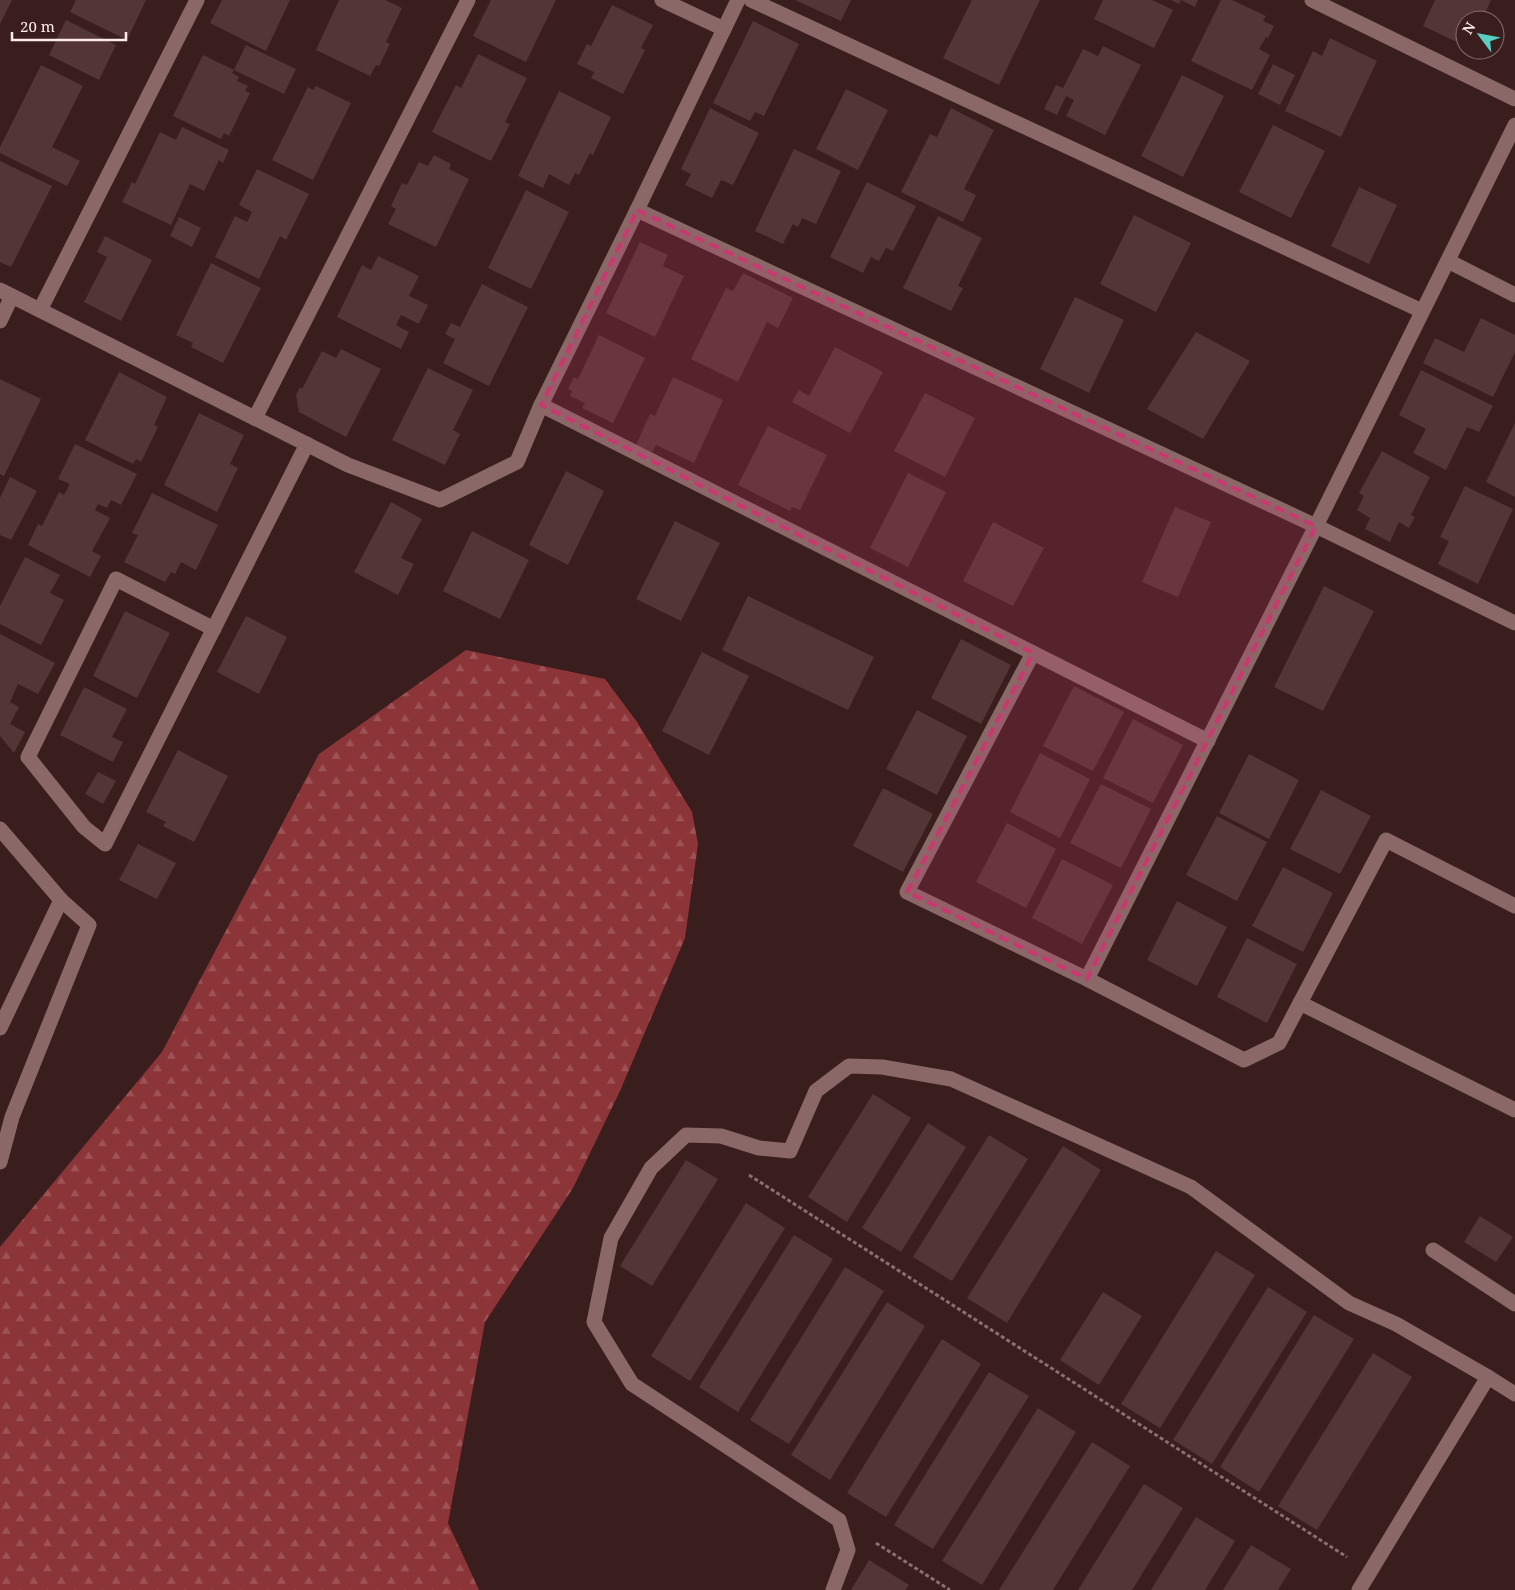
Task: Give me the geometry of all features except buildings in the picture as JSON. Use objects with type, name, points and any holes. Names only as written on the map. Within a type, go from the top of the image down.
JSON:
[{"type":"street","points":[[40,310],[197,0]]},
{"type":"street","points":[[255,418],[468,0]]},
{"type":"street","points":[[662,0],[724,29]]},
{"type":"street","points":[[0,321],[6,293],[348,465],[440,500],[517,462],[540,404],[637,210],[738,0]]},
{"type":"street","points":[[751,0],[1422,311]]},
{"type":"street","points":[[1312,0],[1515,99]]},
{"type":"street","points":[[1087,979],[1316,526],[1515,125]]},
{"type":"street","points":[[637,210],[1316,526],[1515,623]]},
{"type":"street","points":[[1448,261],[1515,295]]},
{"type":"street","points":[[540,404],[1208,740]]},
{"type":"street","points":[[214,629],[116,579],[28,756],[84,827],[105,844],[214,629],[307,444]]},
{"type":"street","points":[[1033,652],[907,892],[1087,979],[1244,1060],[1279,1043],[1386,840],[1515,906]]},
{"type":"street","points":[[0,829],[61,900],[89,924],[12,1117],[0,1162]]},
{"type":"street","points":[[0,1028],[61,900]]},
{"type":"street","points":[[1300,1004],[1515,1110]]},
{"type":"street","points":[[833,1590],[848,1550],[839,1520],[632,1384],[594,1322],[611,1238],[651,1168],[686,1135],[720,1136],[759,1148],[790,1151],[816,1091],[849,1066],[882,1067],[952,1079],[1191,1187],[1349,1303],[1396,1324],[1515,1394]]},
{"type":"street","points":[[1433,1250],[1515,1304]]},
{"type":"street","points":[[1359,1590],[1488,1378]]},
{"type":"path","points":[[744,1172],[1370,1572]]},
{"type":"path","points":[[839,1520],[950,1590]]},
{"type":"highlighted area","points":[[637,210],[1316,526],[1087,979],[907,892],[1033,653],[541,405]]},
{"type":"green space","points":[[466,650],[605,679],[637,722],[692,812],[698,844],[685,938],[620,1091],[573,1188],[485,1322],[448,1523],[479,1590],[0,1590],[0,1247],[162,1052],[319,754]]}]
